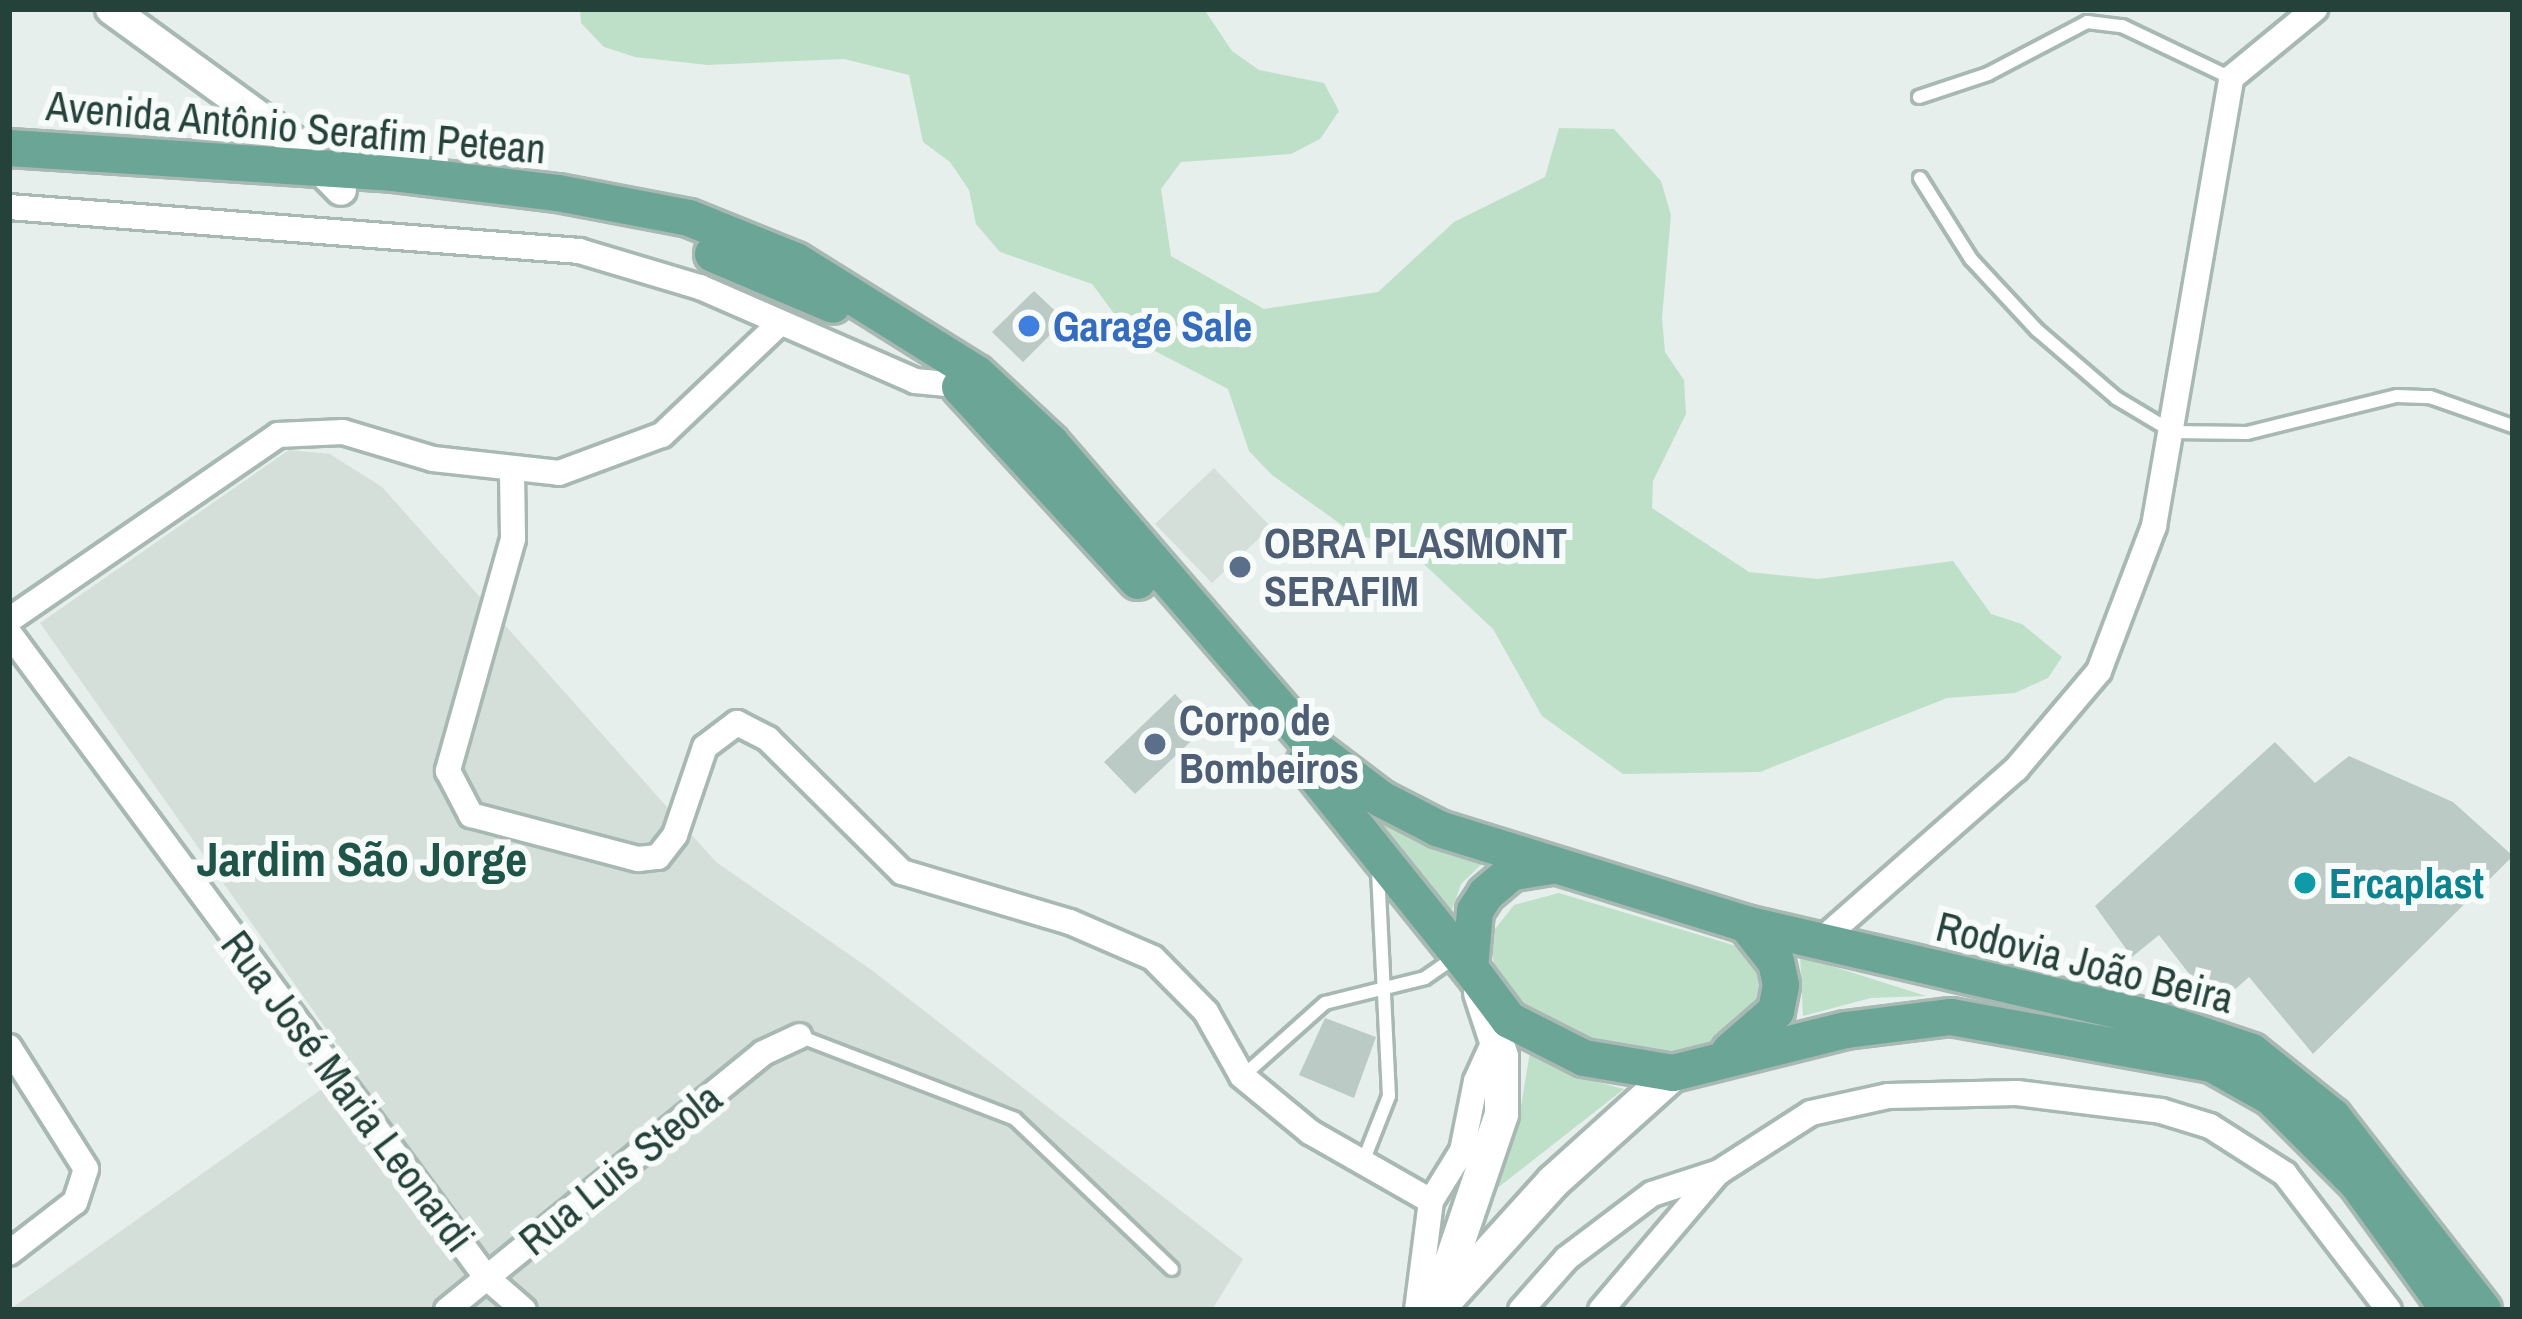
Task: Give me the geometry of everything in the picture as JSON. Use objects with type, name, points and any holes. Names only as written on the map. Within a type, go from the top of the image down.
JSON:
[{"type":"main road","name":"Avenida Antônio Serafim Petean","points":[[9,148],[261,165],[332,180],[580,214],[687,243],[839,308],[958,385],[1348,809]]},
{"type":"main road","name":"Avenida Antônio Serafim Petean","points":[[9,170],[475,181],[688,218],[796,261],[887,312],[977,374],[1050,442],[1313,748],[1381,800],[1439,830],[1560,865]]},
{"type":"main road","name":"Rodovia João Beira","points":[[1348,809],[1509,1020],[1584,1058],[1673,1073],[1846,1030],[1951,1017],[2212,1064],[2271,1096],[2356,1183],[2449,1310]]},
{"type":"main road","name":"Rodovia João Beira","points":[[1560,865],[1746,924],[2154,1019],[2252,1052],[2332,1117],[2482,1310]]},
{"type":"main road","points":[[1435,1310],[1501,1114],[1497,1036],[1470,971],[1475,911],[1486,894],[1512,872],[1560,865]]},
{"type":"main road","points":[[1712,1063],[1776,1011],[1776,962],[1746,924]]},
{"type":"main road","points":[[1435,1310],[1553,1181],[1673,1073]]},
{"type":"street","points":[[111,9],[256,116],[332,180]]},
{"type":"street","points":[[1819,943],[2016,769],[2099,671],[2154,526],[2173,432],[2200,232],[2231,78],[2314,9]]},
{"type":"street","points":[[256,116],[268,146],[261,165]]},
{"type":"street","points":[[9,207],[579,250],[700,287],[915,381],[958,385]]},
{"type":"street","points":[[9,620],[278,435],[343,432],[512,473],[559,473],[662,435],[779,324]]},
{"type":"street","points":[[512,473],[513,539],[448,771],[471,815],[638,860],[658,857],[675,835],[700,754],[737,723],[768,739],[902,872],[1070,922],[1153,958],[1205,1012],[1242,1076],[1362,1163],[1431,1201]]},
{"type":"street","name":"Rua José Maria Leonardi","points":[[9,633],[486,1277],[524,1310]]},
{"type":"street","name":"Rua Luis Steola","points":[[447,1310],[763,1053],[799,1036]]},
{"type":"street","points":[[1418,1310],[1431,1201],[1462,1150],[1476,1081],[1497,1036]]},
{"type":"street","points":[[9,1047],[76,1142],[86,1169],[75,1202],[9,1253]]},
{"type":"street","points":[[1521,1310],[1567,1258],[1652,1194],[1719,1172],[1811,1113],[1888,1096],[2018,1093],[2162,1111],[2210,1126],[2285,1174],[2389,1310]]},
{"type":"street","points":[[1601,1310],[1719,1172]]},
{"type":"lane","points":[[1919,97],[1961,86],[2087,22],[2122,26],[2231,78]]},
{"type":"lane","points":[[1920,178],[1971,259],[2037,330],[2116,398],[2173,432],[2247,434],[2397,396],[2430,397],[2513,426]]},
{"type":"lane","points":[[1362,1163],[1389,1096],[1386,908],[1372,839]]},
{"type":"lane","points":[[1242,1076],[1325,1003],[1470,971]]},
{"type":"lane","points":[[799,1036],[1015,1119],[1172,1269]]},
{"type":"shaded area","points":[[289,450],[330,454],[382,487],[716,862],[873,971],[1243,1259],[1212,1310],[9,1310],[353,1067],[40,623]]},
{"type":"shaded area","points":[[1214,468],[1271,527],[1212,583],[1155,524]]},
{"type":"green space","points":[[580,9],[1204,9],[1232,51],[1259,70],[1324,83],[1339,111],[1320,139],[1291,154],[1181,162],[1161,189],[1171,256],[1264,309],[1378,292],[1454,222],[1545,177],[1559,128],[1614,129],[1661,181],[1671,215],[1662,318],[1665,352],[1684,380],[1686,414],[1653,481],[1652,508],[1749,572],[1818,579],[1953,561],[1991,614],[2022,624],[2062,657],[2048,678],[2015,693],[1947,698],[1760,772],[1623,774],[1542,716],[1493,629],[1410,551],[1353,533],[1272,475],[1249,451],[1228,389],[1134,340],[1092,284],[1000,252],[976,224],[969,190],[950,162],[923,142],[909,75],[844,59],[708,65],[635,57],[604,47],[581,23]]},
{"type":"green space","points":[[1378,820],[1483,863],[1461,884],[1451,913]]},
{"type":"green space","points":[[1559,893],[1743,948],[1765,981],[1768,1016],[1714,1059],[1582,1050],[1525,1015],[1495,979],[1491,934],[1514,905]]},
{"type":"green space","points":[[1800,956],[1926,996],[1871,998],[1803,1016]]},
{"type":"green space","points":[[1530,1052],[1575,1076],[1624,1089],[1491,1193],[1519,1118]]},
{"type":"building","name":"Garage Sale","points":[[1034,291],[1065,320],[1023,362],[992,332]]},
{"type":"building","name":"Corpo de Bombeiros","points":[[1175,694],[1206,727],[1135,794],[1104,762]]},
{"type":"building","name":"Ercaplast","points":[[2275,742],[2315,783],[2349,756],[2453,802],[2513,856],[2313,1054],[2249,977],[2215,1007],[2159,935],[2132,957],[2095,906]]},
{"type":"building","points":[[1325,1018],[1376,1037],[1354,1098],[1299,1075]]},
{"type":"place","name":"Garage Sale","points":[[1029,326]]},
{"type":"place","name":"OBRA PLASMONT SERAFIM","points":[[1240,567]]},
{"type":"place","name":"Corpo de Bombeiros","points":[[1155,744]]},
{"type":"place","name":"Ercaplast","points":[[2305,883]]},
{"type":"district","name":"Jardim São Jorge","points":[[362,859]]}]
